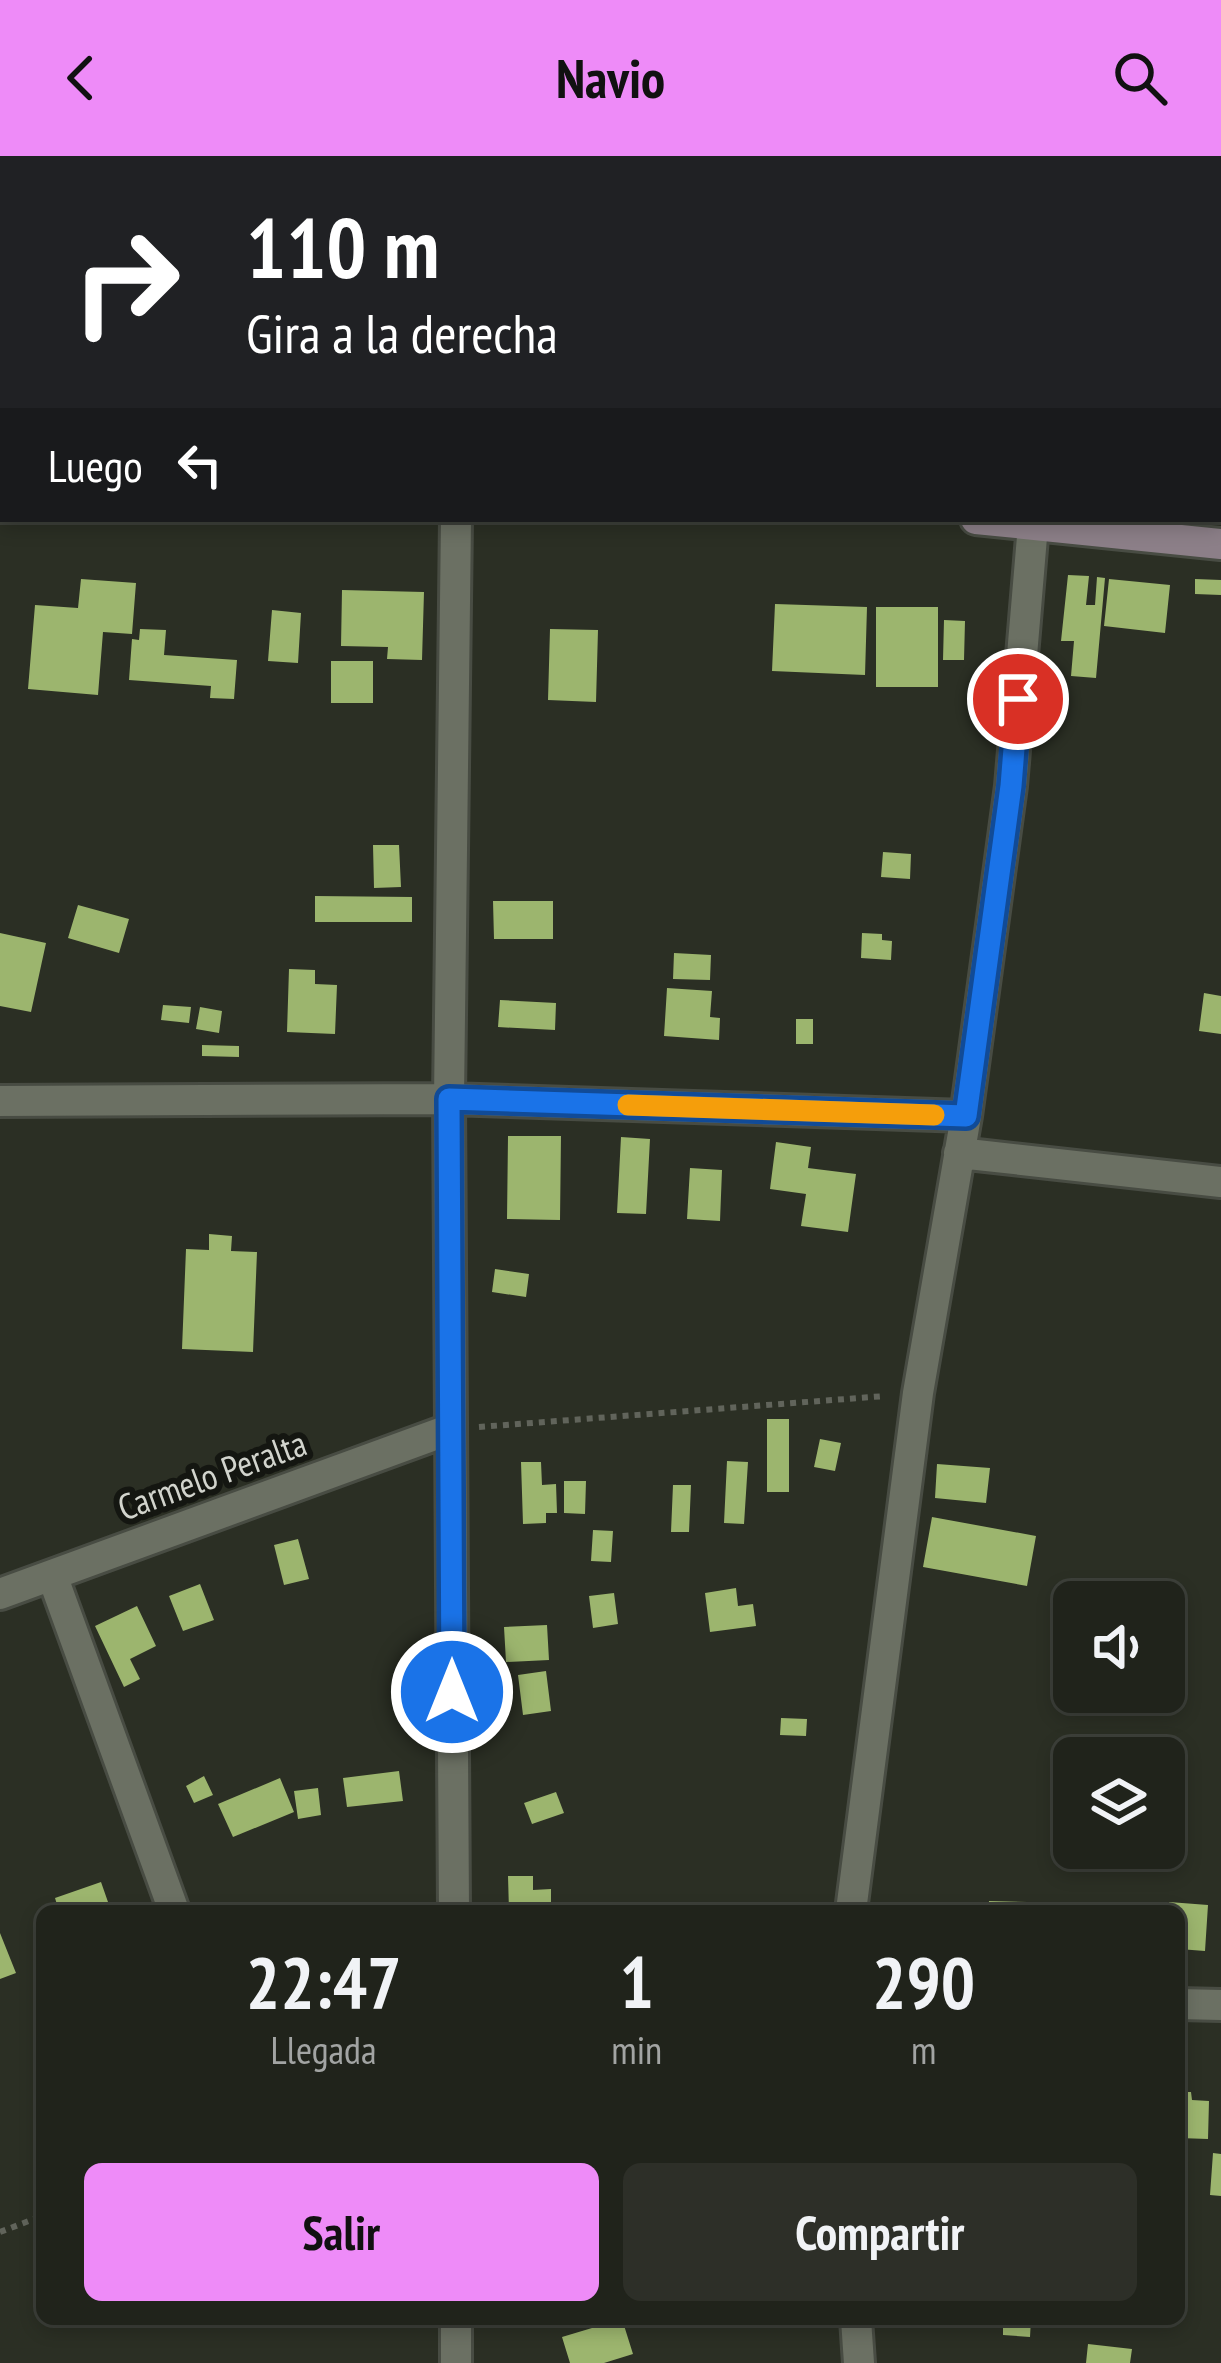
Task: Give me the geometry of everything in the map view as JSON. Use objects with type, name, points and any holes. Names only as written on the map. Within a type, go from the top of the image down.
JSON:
[{"type":"main road","points":[[1004,522],[1221,544]]},
{"type":"street","points":[[454,1905],[449,1099],[456,522]]},
{"type":"street","points":[[852,1905],[919,1393],[966,1116],[1011,786],[1033,525]]},
{"type":"street","points":[[0,1101],[449,1099],[966,1116]]},
{"type":"street","points":[[959,1153],[1221,1182]]},
{"type":"street","name":"Carmelo Peralta","points":[[0,1594],[451,1430]]},
{"type":"street","points":[[52,1575],[172,1905]]},
{"type":"street","points":[[1185,2004],[1221,2005]]},
{"type":"street","points":[[456,2325],[456,2363]]},
{"type":"street","points":[[856,2325],[859,2363]]},
{"type":"path","points":[[451,1430],[919,1393]]},
{"type":"path","points":[[0,2232],[36,2218]]},
{"type":"building","points":[[1068,575],[1089,576],[1086,605],[1095,605],[1097,577],[1105,578],[1096,678],[1071,676],[1074,641],[1061,641]]},
{"type":"building","points":[[81,579],[136,583],[132,634],[103,632],[98,695],[28,689],[35,605],[78,608]]},
{"type":"building","points":[[1109,579],[1170,585],[1165,633],[1104,626]]},
{"type":"building","points":[[1195,579],[1221,580],[1221,595],[1195,594]]},
{"type":"building","points":[[342,590],[424,592],[422,660],[387,659],[388,647],[341,646]]},
{"type":"building","points":[[775,604],[867,607],[865,675],[772,671]]},
{"type":"building","points":[[876,607],[938,607],[938,687],[876,687]]},
{"type":"building","points":[[272,610],[301,613],[298,663],[268,661]]},
{"type":"building","points":[[944,620],[965,621],[964,660],[943,660]]},
{"type":"building","points":[[140,629],[166,630],[164,655],[237,660],[234,699],[210,698],[211,686],[129,680],[132,639],[139,640]]},
{"type":"building","points":[[550,629],[598,630],[596,702],[548,700]]},
{"type":"building","points":[[331,661],[373,661],[373,703],[331,703]]},
{"type":"building","points":[[373,845],[399,845],[401,887],[374,888]]},
{"type":"building","points":[[883,852],[911,854],[910,879],[881,877]]},
{"type":"building","points":[[315,896],[412,897],[412,922],[315,922]]},
{"type":"building","points":[[493,901],[553,901],[553,939],[494,939]]},
{"type":"building","points":[[78,905],[129,919],[119,953],[68,938]]},
{"type":"building","points":[[0,933],[46,943],[31,1012],[0,1006]]},
{"type":"building","points":[[862,933],[882,934],[882,940],[892,941],[891,960],[861,958]]},
{"type":"building","points":[[674,953],[711,955],[710,980],[673,979]]},
{"type":"building","points":[[289,969],[315,970],[315,984],[337,985],[335,1034],[287,1032]]},
{"type":"building","points":[[667,988],[712,991],[710,1017],[720,1018],[719,1040],[664,1036]]},
{"type":"building","points":[[1204,993],[1221,996],[1221,1034],[1199,1031]]},
{"type":"building","points":[[500,1000],[556,1003],[555,1030],[498,1027]]},
{"type":"building","points":[[163,1005],[191,1007],[189,1023],[161,1020]]},
{"type":"building","points":[[200,1007],[222,1011],[219,1033],[196,1029]]},
{"type":"building","points":[[796,1019],[813,1019],[813,1044],[796,1044]]},
{"type":"building","points":[[202,1045],[239,1046],[239,1057],[202,1056]]},
{"type":"building","points":[[508,1136],[561,1136],[560,1220],[507,1219]]},
{"type":"building","points":[[621,1137],[650,1139],[646,1214],[617,1213]]},
{"type":"building","points":[[776,1142],[811,1147],[808,1168],[856,1174],[848,1232],[801,1226],[806,1194],[770,1189]]},
{"type":"building","points":[[690,1168],[722,1170],[720,1221],[687,1219]]},
{"type":"building","points":[[209,1234],[232,1236],[231,1251],[257,1252],[253,1352],[182,1349],[186,1249],[209,1250]]},
{"type":"building","points":[[495,1269],[529,1274],[526,1297],[492,1292]]},
{"type":"building","points":[[767,1419],[789,1419],[789,1492],[767,1492]]},
{"type":"building","points":[[820,1439],[841,1443],[835,1471],[814,1467]]},
{"type":"building","points":[[727,1461],[748,1462],[744,1524],[724,1523]]},
{"type":"building","points":[[521,1462],[541,1462],[542,1485],[556,1484],[557,1513],[546,1513],[546,1523],[523,1524]]},
{"type":"building","points":[[937,1464],[990,1468],[986,1503],[935,1498]]},
{"type":"building","points":[[564,1481],[586,1481],[585,1514],[564,1513]]},
{"type":"building","points":[[673,1485],[691,1485],[689,1532],[671,1532]]},
{"type":"building","points":[[932,1517],[1036,1536],[1027,1586],[923,1567]]},
{"type":"building","points":[[593,1530],[613,1531],[611,1562],[591,1561]]},
{"type":"building","points":[[298,1539],[309,1579],[284,1585],[274,1545]]},
{"type":"building","points":[[200,1584],[214,1620],[183,1631],[169,1596]]},
{"type":"building","points":[[736,1588],[738,1606],[753,1604],[756,1626],[710,1632],[705,1593]]},
{"type":"building","points":[[614,1593],[618,1624],[593,1628],[589,1596]]},
{"type":"building","points":[[137,1606],[156,1646],[130,1659],[140,1679],[124,1687],[95,1626]]},
{"type":"building","points":[[547,1625],[549,1660],[506,1662],[504,1627]]},
{"type":"building","points":[[546,1671],[551,1711],[523,1715],[518,1675]]},
{"type":"building","points":[[781,1718],[807,1719],[806,1736],[780,1735]]},
{"type":"building","points":[[399,1771],[403,1801],[347,1807],[343,1778]]},
{"type":"building","points":[[204,1776],[213,1795],[194,1803],[186,1786]]},
{"type":"building","points":[[280,1778],[294,1812],[233,1837],[218,1804]]},
{"type":"building","points":[[318,1788],[321,1815],[298,1819],[294,1791]]},
{"type":"building","points":[[556,1792],[564,1813],[532,1824],[524,1803]]},
{"type":"building","points":[[508,1876],[533,1876],[533,1890],[551,1889],[551,1905],[509,1905]]},
{"type":"building","points":[[101,1882],[108,1902],[57,1905],[55,1898]]},
{"type":"building","points":[[989,1901],[1027,1902],[1027,1905],[989,1905]]},
{"type":"building","points":[[1169,1902],[1208,1905],[1205,1951],[1185,1949],[1185,1905]]},
{"type":"building","points":[[0,1933],[16,1973],[0,1979]]},
{"type":"building","points":[[1185,2092],[1191,2092],[1192,2100],[1209,2101],[1208,2139],[1185,2138]]},
{"type":"building","points":[[1213,2153],[1221,2154],[1221,2196],[1210,2195]]},
{"type":"building","points":[[602,2325],[624,2325],[633,2354],[604,2363],[570,2363],[562,2337]]},
{"type":"building","points":[[1003,2325],[1031,2325],[1030,2337],[1003,2335]]},
{"type":"building","points":[[1088,2344],[1132,2349],[1130,2363],[1086,2363]]},
{"type":"slow traffic","points":[[628,1105],[934,1115]]},
{"type":"route","points":[[452,1692],[449,1099],[966,1116],[1011,786],[1018,699]]}]
